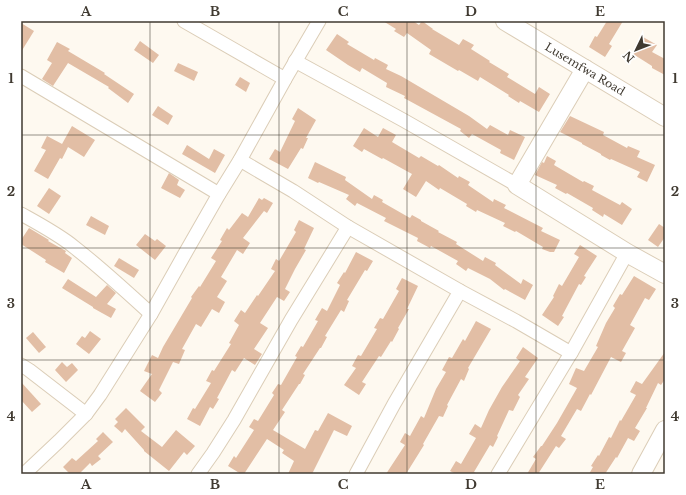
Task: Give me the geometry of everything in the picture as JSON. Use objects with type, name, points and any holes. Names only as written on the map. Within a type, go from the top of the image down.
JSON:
[{"type":"street","points":[[184,21],[285,79]]},
{"type":"street","points":[[24,474],[86,414],[100,395],[151,314],[319,21]]},
{"type":"street","name":"Lusemfwa Road","points":[[505,21],[665,117]]},
{"type":"street","points":[[295,61],[517,185],[627,254],[665,274]]},
{"type":"street","points":[[517,185],[585,69]]},
{"type":"street","points":[[21,76],[219,194]]},
{"type":"street","points":[[240,160],[292,191],[348,228],[571,353]]},
{"type":"street","points":[[21,214],[74,247],[151,314]]},
{"type":"street","points":[[198,474],[234,420],[291,320],[348,228]]},
{"type":"street","points":[[498,474],[571,353],[627,254]]},
{"type":"street","points":[[356,474],[394,404],[460,291]]},
{"type":"street","points":[[21,365],[86,414]]},
{"type":"street","points":[[640,474],[665,430]]},
{"type":"building","points":[[383,21],[413,21],[419,25],[422,21],[432,29],[459,45],[463,39],[474,45],[471,49],[509,74],[507,77],[535,94],[539,87],[550,94],[539,112],[520,101],[519,103],[480,77],[478,81],[459,70],[458,71],[429,54],[431,50],[407,33],[404,37],[394,31],[396,29]]},
{"type":"building","points":[[607,21],[623,21],[609,44],[612,46],[605,57],[589,47],[595,36],[597,37]]},
{"type":"building","points":[[21,23],[34,31],[21,52]]},
{"type":"building","points":[[337,34],[349,42],[347,44],[374,60],[375,58],[388,65],[386,69],[401,76],[469,116],[487,129],[490,125],[508,135],[510,130],[525,137],[514,160],[500,153],[501,150],[472,134],[469,138],[460,131],[461,129],[404,98],[405,96],[386,87],[387,83],[362,68],[360,72],[326,50]]},
{"type":"building","points":[[643,37],[657,45],[652,52],[665,59],[665,75],[652,68],[652,66],[633,54]]},
{"type":"building","points":[[140,41],[159,55],[153,63],[134,50]]},
{"type":"building","points":[[57,42],[70,49],[68,51],[105,73],[104,74],[134,94],[128,103],[108,88],[109,87],[68,63],[53,86],[42,79],[52,63],[47,60]]},
{"type":"building","points":[[178,63],[198,72],[194,81],[174,71]]},
{"type":"building","points":[[240,77],[250,83],[246,92],[235,85]]},
{"type":"building","points":[[158,106],[173,116],[168,125],[152,115]]},
{"type":"building","points":[[298,108],[316,120],[306,138],[308,138],[303,149],[301,148],[288,169],[269,159],[275,149],[280,152],[295,121],[292,119]]},
{"type":"building","points":[[570,116],[604,132],[603,135],[627,148],[628,146],[640,151],[637,157],[655,165],[647,182],[637,177],[640,172],[611,159],[610,160],[560,132]]},
{"type":"building","points":[[72,126],[95,140],[84,157],[68,147],[62,159],[60,158],[48,179],[34,171],[46,150],[41,148],[47,136],[62,144]]},
{"type":"building","points":[[364,128],[378,137],[383,128],[396,135],[392,142],[419,158],[421,156],[438,166],[439,165],[458,178],[459,176],[470,182],[468,185],[493,202],[494,199],[506,205],[504,208],[543,228],[541,231],[560,240],[554,252],[542,249],[543,247],[516,231],[515,232],[503,226],[505,223],[477,210],[476,212],[466,206],[467,204],[440,188],[439,190],[426,181],[416,197],[403,189],[412,174],[383,158],[382,159],[364,149],[362,152],[353,146]]},
{"type":"building","points":[[187,145],[209,159],[214,149],[225,155],[215,173],[182,154]]},
{"type":"building","points":[[547,156],[556,161],[554,165],[583,182],[584,181],[594,186],[592,190],[620,205],[622,202],[632,209],[622,225],[604,214],[603,217],[592,210],[593,208],[555,188],[557,185],[535,175],[542,162],[544,163]]},
{"type":"building","points":[[315,162],[346,177],[345,180],[372,199],[374,195],[383,200],[382,202],[410,218],[412,215],[421,220],[439,231],[438,232],[457,242],[456,244],[483,261],[485,257],[496,263],[495,265],[521,284],[523,279],[533,285],[525,300],[505,289],[504,290],[490,279],[468,268],[466,271],[456,264],[458,261],[431,246],[430,248],[417,241],[418,238],[384,221],[386,218],[357,203],[355,206],[346,199],[349,195],[308,178]]},
{"type":"building","points":[[169,173],[179,180],[177,185],[185,190],[180,198],[161,188]]},
{"type":"building","points":[[49,188],[61,196],[49,214],[37,206]]},
{"type":"building","points":[[259,198],[262,200],[264,198],[273,203],[267,213],[264,211],[243,238],[250,243],[243,254],[237,250],[221,277],[227,281],[217,297],[225,302],[219,313],[212,309],[201,327],[196,324],[182,349],[185,350],[179,364],[173,362],[159,390],[162,393],[155,402],[140,391],[152,374],[144,371],[152,355],[158,358],[192,298],[191,297],[199,286],[200,287],[216,261],[211,258],[222,241],[220,240],[227,228],[229,230],[242,213],[248,217]]},
{"type":"building","points":[[91,216],[109,226],[105,235],[86,225]]},
{"type":"building","points":[[299,220],[314,228],[304,249],[306,250],[285,289],[290,292],[284,301],[277,297],[260,323],[268,328],[254,349],[262,354],[255,365],[244,358],[235,372],[232,370],[217,398],[219,399],[213,409],[210,407],[200,426],[187,419],[211,383],[206,381],[212,370],[214,371],[231,344],[229,343],[239,325],[234,321],[241,310],[245,313],[275,271],[271,269],[276,259],[279,261],[296,232],[294,230]]},
{"type":"building","points":[[659,224],[665,228],[665,237],[658,247],[648,240]]},
{"type":"building","points":[[29,228],[66,251],[65,253],[72,258],[64,273],[45,262],[46,260],[21,244],[21,240]]},
{"type":"building","points":[[145,234],[155,241],[157,239],[166,246],[155,260],[136,245]]},
{"type":"building","points":[[580,245],[597,256],[584,276],[586,277],[581,285],[579,284],[562,316],[564,317],[558,326],[542,315],[554,297],[553,296],[559,284],[562,286],[579,257],[574,254]]},
{"type":"building","points":[[356,252],[373,261],[367,271],[365,270],[347,300],[349,301],[344,312],[341,310],[325,336],[327,337],[321,348],[303,374],[305,375],[282,410],[285,412],[273,430],[305,449],[315,430],[318,431],[328,413],[352,426],[347,436],[334,430],[312,474],[288,474],[294,461],[282,453],[284,450],[267,439],[244,474],[241,474],[228,466],[234,456],[236,458],[254,430],[249,427],[254,419],[258,421],[274,395],[272,393],[278,384],[281,385],[297,357],[295,356],[301,346],[303,347],[318,321],[315,320],[322,308],[327,311],[340,285],[337,283],[344,272],[345,273]]},
{"type":"building","points":[[119,258],[139,270],[134,278],[114,266]]},
{"type":"building","points":[[634,276],[656,289],[649,300],[645,298],[630,325],[635,328],[622,351],[626,353],[621,362],[611,357],[581,411],[577,409],[561,436],[566,439],[559,448],[556,446],[538,474],[527,474],[536,459],[533,457],[557,423],[577,388],[569,384],[576,368],[584,371],[598,347],[596,346],[606,323],[615,308],[613,306]]},
{"type":"building","points":[[402,278],[418,286],[407,309],[409,309],[392,342],[391,341],[381,357],[379,356],[362,382],[366,384],[359,395],[344,385],[356,368],[352,366],[358,355],[361,356],[377,329],[374,328],[380,318],[383,319],[399,291],[396,289]]},
{"type":"building","points":[[68,279],[96,297],[107,285],[116,293],[107,304],[116,309],[111,318],[62,288]]},
{"type":"building","points":[[476,321],[491,329],[468,368],[469,369],[464,381],[461,379],[447,405],[448,406],[443,417],[439,416],[423,444],[424,445],[406,474],[386,474],[405,445],[400,442],[405,433],[410,436],[421,416],[424,418],[436,389],[446,372],[442,370],[449,357],[452,358],[463,339],[465,341]]},
{"type":"building","points":[[90,331],[101,339],[89,354],[76,344],[82,336],[85,338]]},
{"type":"building","points":[[33,332],[46,347],[39,353],[26,338]]},
{"type":"building","points":[[523,347],[538,358],[525,377],[529,379],[518,395],[520,397],[513,411],[509,410],[493,447],[490,445],[474,472],[478,474],[456,474],[450,471],[456,461],[461,464],[476,438],[469,434],[475,424],[481,428],[502,387],[520,361],[516,358]]},
{"type":"building","points":[[665,352],[665,379],[661,385],[658,383],[647,408],[635,428],[640,431],[634,441],[628,438],[617,458],[616,457],[605,474],[589,474],[593,467],[591,466],[598,455],[599,456],[609,437],[611,438],[620,420],[621,421],[636,395],[630,392],[636,381],[642,384]]},
{"type":"building","points":[[62,362],[67,367],[72,363],[78,370],[66,382],[55,370]]},
{"type":"building","points":[[21,382],[41,404],[32,412],[21,400]]},
{"type":"building","points":[[126,408],[145,427],[141,431],[162,447],[176,430],[195,446],[187,455],[184,452],[169,471],[144,451],[125,429],[122,433],[114,426],[118,422],[115,419]]},
{"type":"building","points":[[103,432],[113,442],[98,456],[101,459],[92,466],[90,463],[79,474],[70,474],[63,467],[72,458],[76,461],[98,441],[96,439]]}]
